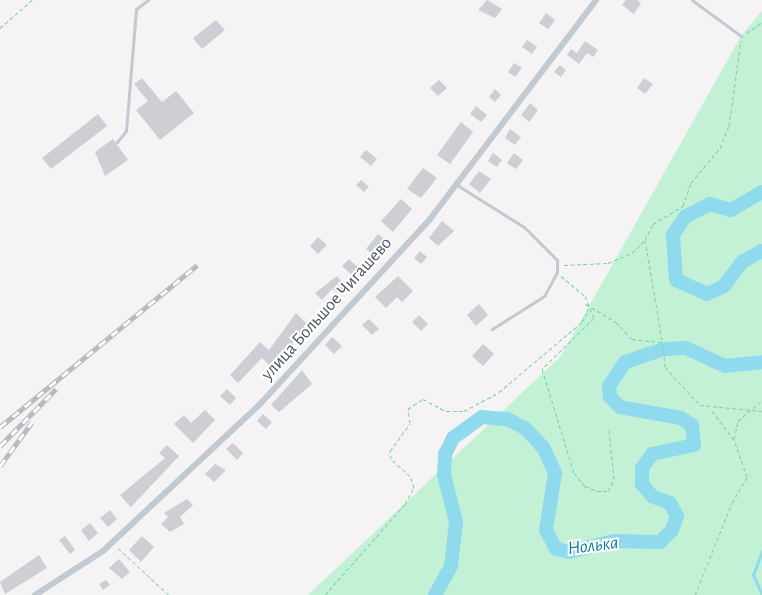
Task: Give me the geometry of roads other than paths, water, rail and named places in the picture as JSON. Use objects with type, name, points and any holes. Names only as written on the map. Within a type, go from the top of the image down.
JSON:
[{"type":"street","name":"улица Большое Чигашево","points":[[35,595],[112,542],[261,403],[456,185],[596,0]]},
{"type":"lane","points":[[118,142],[126,131],[136,9],[148,0]]},
{"type":"lane","points":[[692,0],[741,36]]},
{"type":"lane","points":[[456,185],[524,227],[547,246],[558,265],[544,296],[492,329]]},
{"type":"waterway","name":"Нолька","points":[[762,192],[731,210],[710,204],[685,217],[673,235],[676,280],[707,294],[724,286],[742,262],[762,251]]},
{"type":"waterway","name":"Нолька","points":[[667,349],[686,348],[725,366],[762,362]]},
{"type":"waterway","name":"Нолька","points":[[435,595],[451,566],[456,522],[444,475],[445,454],[453,438],[482,417],[507,419],[525,428],[543,447],[555,473],[546,530],[556,549],[569,552],[614,541],[660,542],[672,530],[677,516],[670,503],[652,496],[642,484],[642,468],[652,454],[694,445],[692,425],[681,418],[620,407],[610,397],[609,386],[625,362],[664,349]]},
{"type":"waterway","points":[[762,551],[753,575],[762,595]]},
{"type":"railway","points":[[0,427],[197,265]]},
{"type":"railway","points":[[0,446],[56,389]]},
{"type":"railway","points":[[0,466],[32,422]]}]
